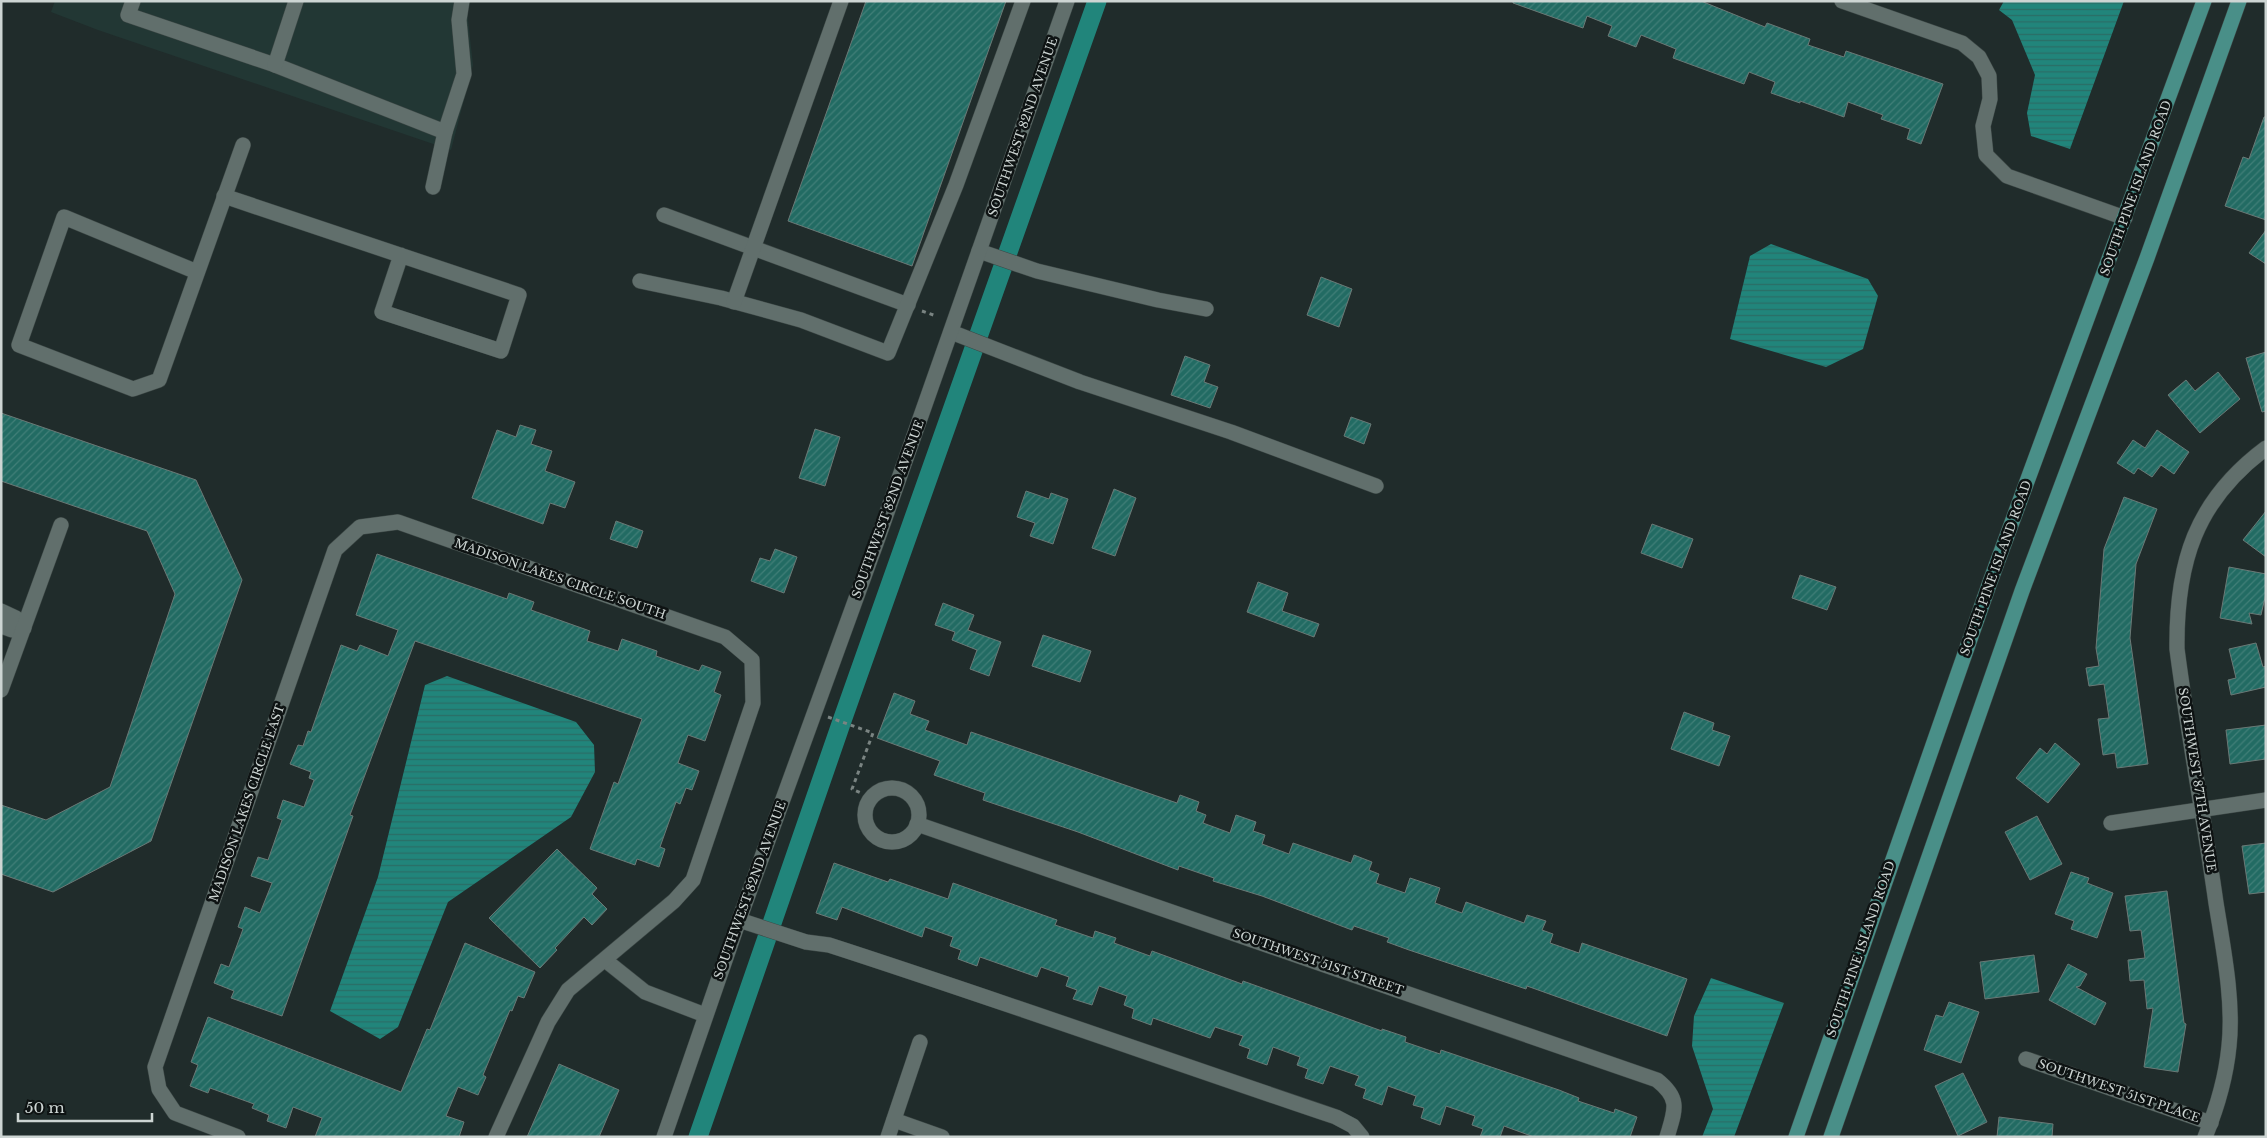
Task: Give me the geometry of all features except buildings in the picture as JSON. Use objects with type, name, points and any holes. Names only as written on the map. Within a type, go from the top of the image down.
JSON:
[{"type":"main road","name":"SOUTH PINE ISLAND ROAD","points":[[1796,1137],[1990,582],[2204,1]]},
{"type":"main road","points":[[1831,1137],[2022,591],[2147,258],[2239,1]]},
{"type":"street","points":[[133,1],[128,15],[275,66],[445,132]]},
{"type":"street","points":[[275,66],[296,1]]},
{"type":"street","points":[[433,187],[445,132],[464,74],[459,20],[462,1]]},
{"type":"street","points":[[734,302],[841,1]]},
{"type":"street","points":[[640,281],[734,302],[801,320],[888,353],[956,185],[1023,1]]},
{"type":"street","name":"SOUTHWEST 82ND AVENUE","points":[[664,1137],[739,920],[951,332],[1067,1]]},
{"type":"street","points":[[1842,1],[1962,43],[1979,57],[1988,76],[1990,99],[1983,126],[1986,155],[2007,176],[2125,218]]},
{"type":"street","points":[[197,272],[64,218],[19,345],[133,389],[159,380],[243,145]]},
{"type":"street","points":[[224,196],[401,255],[519,295],[501,351],[382,312],[401,255]]},
{"type":"street","points":[[664,215],[908,305]]},
{"type":"street","points":[[979,251],[1028,268],[1158,300],[1206,309]]},
{"type":"street","points":[[951,332],[1080,382],[1231,432],[1376,486]]},
{"type":"street","name":"SOUTHWEST 87TH AVENUE","points":[[2208,1130],[2226,1067],[2229,1044],[2229,1016],[2223,947],[2177,649],[2180,582],[2186,556],[2195,532],[2209,508],[2241,468],[2266,448]]},
{"type":"street","name":"MADISON LAKES CIRCLE SOUTH","points":[[360,527],[398,522],[725,638],[752,660],[753,702],[693,880],[674,901],[605,960]]},
{"type":"street","points":[[1,690],[61,525]]},
{"type":"street","name":"MADISON LAKES CIRCLE EAST","points":[[238,1137],[175,1113],[159,1089],[155,1067],[335,550],[360,527]]},
{"type":"street","points":[[1,611],[16,618],[24,628]]},
{"type":"street","points":[[1,626],[12,630],[24,628]]},
{"type":"street","points":[[2111,823],[2266,800]]},
{"type":"street","name":"SOUTHWEST 51ST STREET","points":[[917,824],[1657,1080],[1669,1089],[1675,1100],[1674,1113],[1667,1137]]},
{"type":"street","points":[[739,920],[806,942],[829,945],[962,988],[1117,1044],[1336,1117],[1353,1126],[1362,1137]]},
{"type":"street","points":[[496,1137],[548,1022],[568,990],[605,960],[645,992],[706,1015]]},
{"type":"street","points":[[888,1137],[920,1042]]},
{"type":"street","name":"SOUTHWEST 51ST PLACE","points":[[2026,1058],[2208,1130]]},
{"type":"street","points":[[894,1120],[942,1137]]},
{"type":"path","points":[[827,716],[872,733],[852,789],[861,793]]},
{"type":"shaded area","points":[[55,1],[471,1],[467,11],[473,65],[451,150],[98,30],[51,12]]},
{"type":"shaded area","points":[[2004,1],[2124,1],[2070,149],[2031,136],[2027,113],[2035,75],[2012,20],[1999,10]]},
{"type":"shaded area","points":[[1771,244],[1868,279],[1878,296],[1863,349],[1826,367],[1730,339],[1750,256]]},
{"type":"shaded area","points":[[447,676],[576,722],[594,745],[595,772],[571,817],[448,902],[398,1027],[380,1039],[330,1011],[378,877],[425,685]]},
{"type":"shaded area","points":[[1711,978],[1784,1003],[1734,1137],[1702,1137],[1713,1109],[1692,1046],[1694,1016]]},
{"type":"waterway","points":[[698,1137],[843,718],[1097,1]]}]
